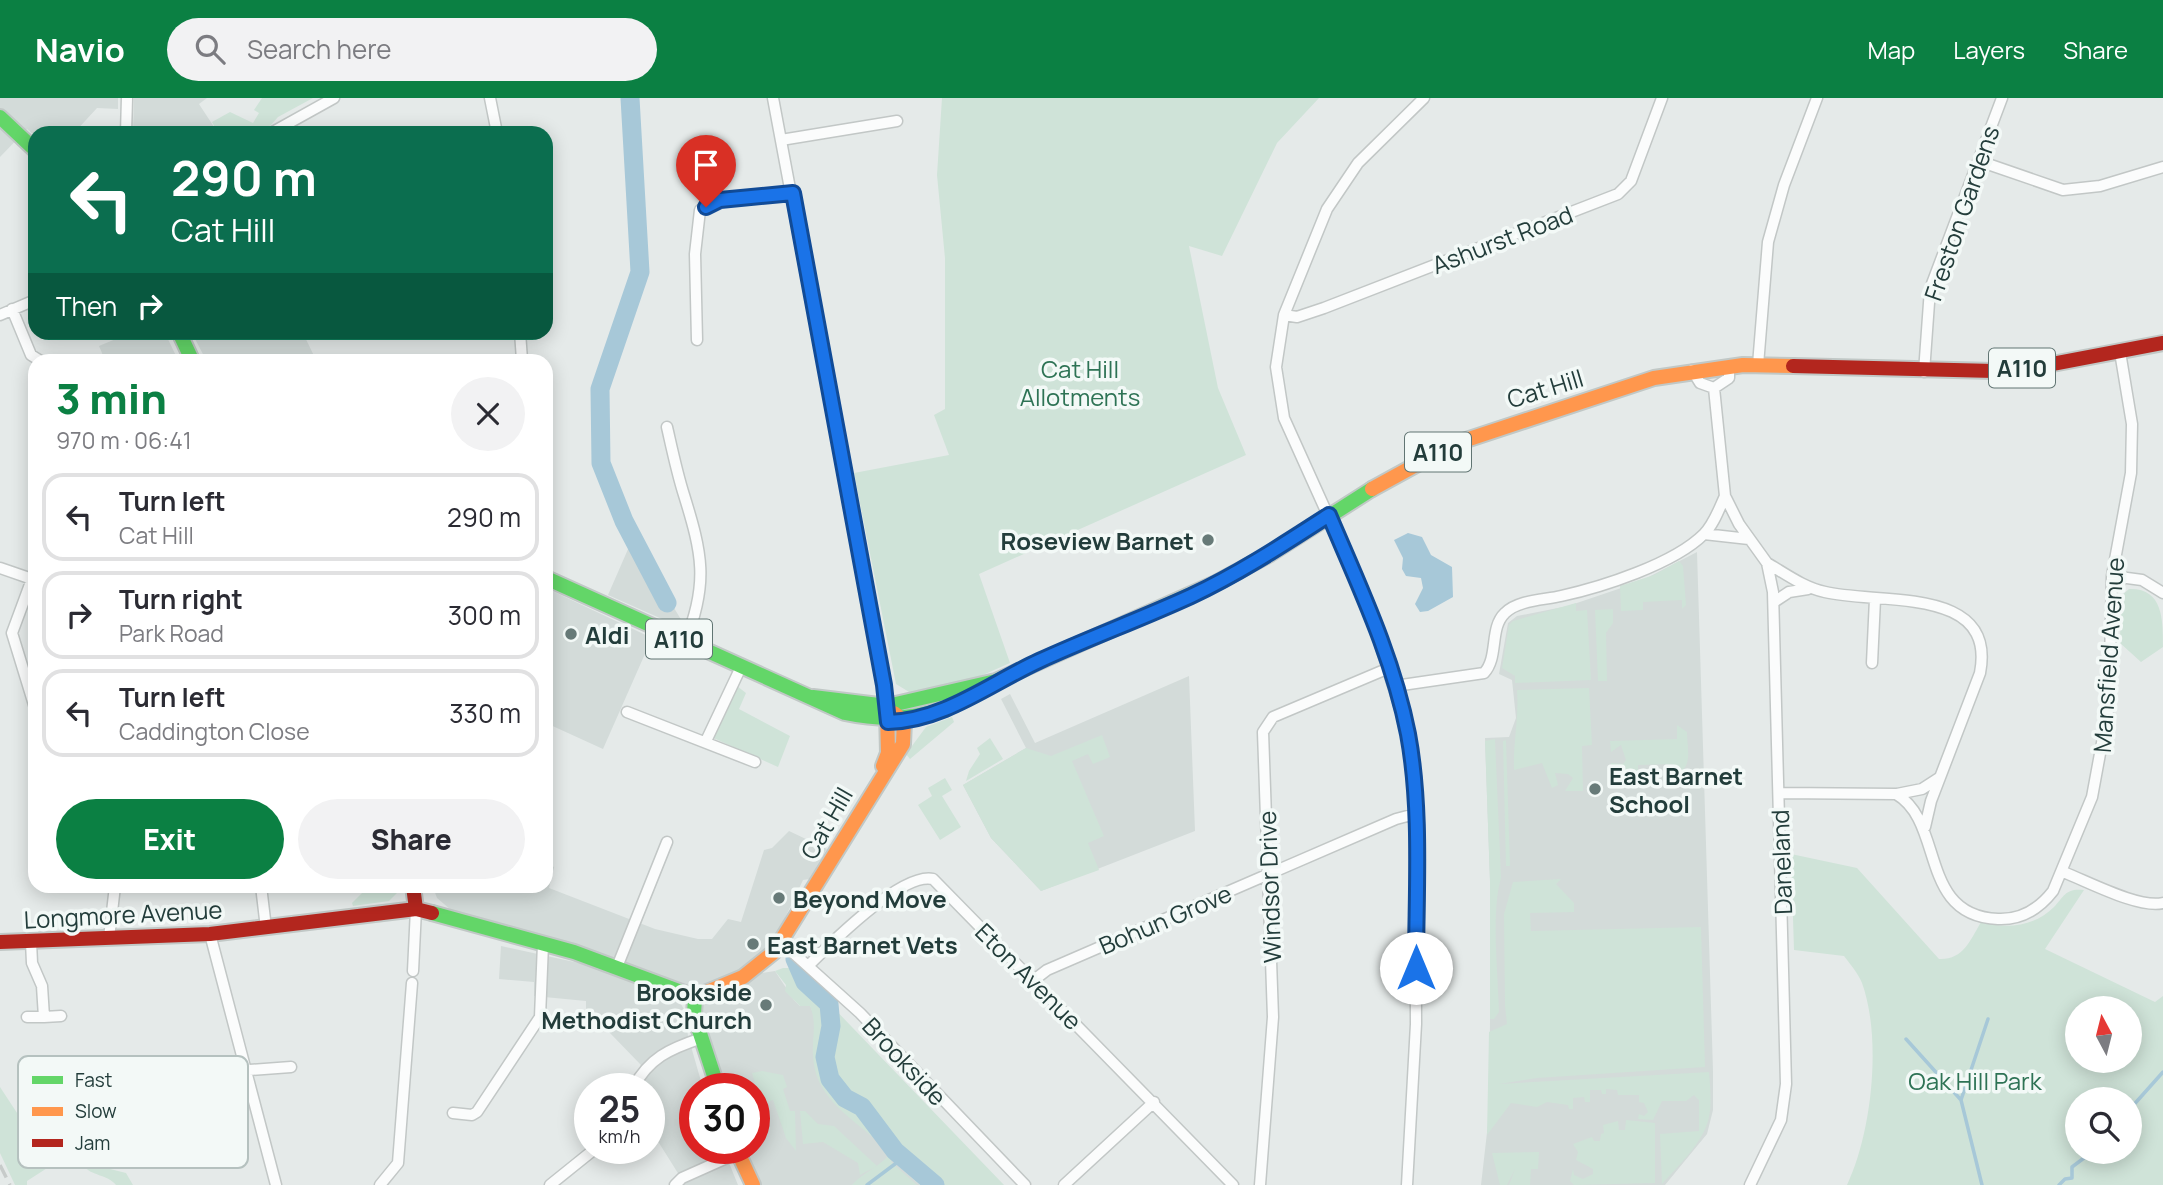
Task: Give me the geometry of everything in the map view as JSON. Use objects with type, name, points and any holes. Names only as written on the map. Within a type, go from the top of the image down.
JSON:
[{"type":"main road","points":[[0,117],[28,143]]},
{"type":"main road","name":"Cat Hill","points":[[877,781],[888,753],[887,706],[932,698],[996,681],[1204,590],[1270,554],[1418,462],[1475,436],[1654,378],[1692,370],[1758,365],[1924,372],[1994,371],[2047,365],[2163,343]]},
{"type":"main road","name":"A110","points":[[553,581],[840,711],[888,722]]},
{"type":"main road","name":"Cat Hill","points":[[888,722],[904,721],[964,702],[996,681]]},
{"type":"main road","name":"A110","points":[[813,697],[887,706]]},
{"type":"main road","points":[[887,706],[904,721]]},
{"type":"main road","name":"Cat Hill","points":[[695,997],[743,976],[786,946],[818,881],[902,744],[904,721]]},
{"type":"main road","points":[[414,893],[416,909],[617,967],[695,997],[694,1015],[713,1073]]},
{"type":"main road","name":"Longmore Avenue","points":[[0,942],[210,934],[416,909]]},
{"type":"main road","points":[[743,1164],[753,1185]]},
{"type":"street","points":[[126,126],[127,98]]},
{"type":"street","points":[[284,126],[334,98]]},
{"type":"street","points":[[490,98],[496,126]]},
{"type":"street","points":[[773,98],[793,193],[887,706]]},
{"type":"street","points":[[1407,1185],[1416,1024],[1415,814],[1409,737],[1367,602],[1284,418],[1276,367],[1284,314],[1327,209],[1358,163],[1424,98]]},
{"type":"street","name":"Ashurst Road","points":[[1284,314],[1297,317],[1324,308],[1618,194],[1631,181],[1662,98]]},
{"type":"street","points":[[1758,365],[1768,242],[1784,185],[1817,98]]},
{"type":"street","name":"Freston Gardens","points":[[1924,372],[1930,289],[2002,98]]},
{"type":"street","points":[[781,140],[897,121]]},
{"type":"street","points":[[1979,161],[2063,190],[2100,186],[2163,167]]},
{"type":"street","points":[[696,340],[695,254],[700,210],[720,200],[793,193]]},
{"type":"street","points":[[0,315],[28,303]]},
{"type":"street","points":[[12,309],[31,354]]},
{"type":"street","name":"Mansfield Avenue","points":[[1896,794],[1913,807],[1925,830],[1933,866],[1941,883],[1962,905],[1984,917],[2007,919],[2032,911],[2053,891],[2092,797],[2105,736],[2112,677],[2112,576],[2131,472],[2132,424],[2120,352]]},
{"type":"street","points":[[1692,370],[1700,383],[1714,388],[1729,378],[1729,366]]},
{"type":"street","name":"Daneland","points":[[1714,388],[1725,496],[1749,539],[1767,563],[1772,576],[1774,602],[1786,1084],[1781,1120],[1750,1185]]},
{"type":"street","points":[[667,427],[695,527],[702,571],[699,603],[685,642]]},
{"type":"street","points":[[1395,686],[1485,673],[1493,660],[1499,624],[1505,612],[1642,570],[1704,534],[1725,496]]},
{"type":"street","points":[[1704,534],[1749,539]]},
{"type":"street","points":[[1767,563],[1810,588]]},
{"type":"street","points":[[0,568],[28,575]]},
{"type":"street","points":[[2112,576],[2142,580],[2163,593]]},
{"type":"street","points":[[1774,602],[1789,592],[1810,588],[1944,607],[1969,621],[1977,634],[1983,657],[1980,673],[1939,778],[1925,830]]},
{"type":"street","points":[[28,592],[12,633],[28,685]]},
{"type":"street","points":[[1872,663],[1875,599]]},
{"type":"street","points":[[706,741],[741,667]]},
{"type":"street","name":"Windsor Drive","points":[[1260,1185],[1273,1017],[1263,742],[1266,724],[1273,717],[1389,668]]},
{"type":"street","points":[[627,712],[755,762]]},
{"type":"street","points":[[1779,793],[1896,794],[1922,789],[1939,778]]},
{"type":"street","name":"Bohun Grove","points":[[1034,980],[1047,970],[1396,819],[1415,814]]},
{"type":"street","points":[[617,967],[667,842]]},
{"type":"street","points":[[2063,872],[2138,901],[2155,905],[2163,903]]},
{"type":"street","name":"Eton Avenue","points":[[805,963],[848,928],[914,881],[926,878],[939,883],[1233,1185]]},
{"type":"street","points":[[109,938],[114,893]]},
{"type":"street","points":[[262,893],[267,928]]},
{"type":"street","points":[[413,971],[416,909]]},
{"type":"street","points":[[210,934],[241,1056]]},
{"type":"street","points":[[31,942],[32,963],[42,986],[44,1017]]},
{"type":"street","points":[[453,1114],[471,1115],[477,1112],[537,1022],[544,944]]},
{"type":"street","name":"Brookside","points":[[786,946],[860,1013],[1025,1185]]},
{"type":"street","points":[[380,1185],[399,1157],[412,983]]},
{"type":"street","points":[[27,1017],[61,1016]]},
{"type":"street","points":[[643,1073],[650,1062],[681,1045],[702,1038]]},
{"type":"street","points":[[248,1071],[291,1067]]},
{"type":"street","points":[[248,1082],[276,1185]]},
{"type":"street","points":[[1064,1185],[1154,1102]]},
{"type":"street","points":[[550,1185],[576,1164]]},
{"type":"street","points":[[675,1185],[682,1178],[711,1164]]},
{"type":"shaded area","points":[[0,98],[118,98],[118,109],[97,108],[80,126],[28,126],[28,130],[0,157]]},
{"type":"shaded area","points":[[134,98],[207,98],[199,104],[213,126],[133,126]]},
{"type":"shaded area","points":[[113,340],[168,340],[175,354],[102,354],[99,346]]},
{"type":"shaded area","points":[[196,340],[306,340],[313,354],[203,354]]},
{"type":"shaded area","points":[[632,540],[682,621],[680,627],[608,595]]},
{"type":"shaded area","name":"East Barnet School","points":[[1697,552],[1713,1071],[1713,1110],[1707,1134],[1665,1185],[1481,1185],[1489,1115],[1490,1021],[1490,881],[1485,738],[1509,737],[1516,718],[1512,680],[1499,674],[1508,623],[1517,616],[1568,606],[1639,582]]},
{"type":"shaded area","points":[[553,591],[652,638],[603,749],[553,726]]},
{"type":"shaded area","points":[[1189,676],[1195,831],[1041,891],[991,838],[963,785],[1026,748],[1001,699],[1010,694],[1035,743]]},
{"type":"shaded area","points":[[789,831],[827,849],[809,879],[803,880],[774,941],[744,976],[775,971],[800,1006],[810,1005],[815,1018],[813,1055],[876,1140],[879,1136],[891,1148],[893,1161],[920,1185],[753,1185],[743,1164],[770,1164],[770,1073],[714,1073],[695,997],[535,942],[500,924],[451,910],[435,893],[553,893],[553,890],[655,929],[698,939],[712,939],[728,919],[741,922],[764,850],[772,848]]},
{"type":"shaded area","points":[[501,946],[611,970],[678,999],[685,1011],[688,1036],[699,1073],[679,1073],[679,1164],[729,1164],[738,1185],[675,1185],[681,1178],[665,1152],[665,1073],[637,1073],[641,1065],[609,1032],[618,1020],[586,1012],[586,1001],[534,996],[534,982],[499,979]]},
{"type":"green space","points":[[262,98],[313,98],[278,117],[269,126],[214,126],[212,122],[230,112],[253,123],[259,113],[254,110]]},
{"type":"green space","name":"Cat Hill Allotments","points":[[942,98],[1319,98],[1277,143],[1222,256],[1189,246],[1218,388],[1246,455],[979,574],[1010,663],[976,678],[914,695],[896,684],[854,473],[949,455],[934,415],[945,409],[945,258],[937,175]]},
{"type":"green space","points":[[1679,561],[1683,566],[1686,605],[1682,609],[1682,600],[1643,602],[1643,610],[1621,611],[1620,586],[1654,575]]},
{"type":"green space","points":[[2129,589],[2149,594],[2159,607],[2161,616],[2163,647],[2141,662],[2120,643],[2121,596]]},
{"type":"green space","points":[[1576,603],[1576,611],[1587,610],[1591,680],[1515,683],[1515,676],[1502,668],[1509,625],[1513,621]]},
{"type":"green space","points":[[1613,609],[1613,623],[1606,633],[1607,681],[1598,681],[1595,610]]},
{"type":"green space","points":[[733,683],[746,693],[739,709],[790,736],[778,767],[709,736]]},
{"type":"green space","points":[[1589,688],[1592,745],[1582,746],[1583,791],[1565,791],[1573,778],[1568,774],[1555,773],[1558,785],[1552,788],[1542,763],[1514,770],[1517,690]]},
{"type":"green space","points":[[952,717],[954,722],[910,759],[906,754],[926,727]]},
{"type":"green space","points":[[1677,725],[1687,732],[1688,758],[1680,772],[1674,775],[1673,764],[1638,765],[1638,777],[1611,778],[1611,763],[1623,764],[1626,760],[1621,745],[1611,752],[1610,741],[1677,739]]},
{"type":"green space","points":[[1102,735],[1110,757],[1093,764],[1088,754],[1072,761],[1104,836],[1088,843],[1099,870],[1041,891],[991,838],[963,785],[1026,748],[1051,756]]},
{"type":"green space","points":[[990,738],[1003,759],[966,781],[980,754],[977,748]]},
{"type":"green space","points":[[1495,739],[1501,878],[1496,908],[1499,1012],[1494,1019],[1490,1019],[1490,881],[1485,741]]},
{"type":"green space","points":[[1506,740],[1510,866],[1506,866],[1503,741]]},
{"type":"green space","points":[[945,778],[952,790],[942,796],[961,827],[940,840],[918,805],[932,796],[928,788]]},
{"type":"green space","name":"Oak Hill Park","points":[[1791,854],[1857,868],[1939,959],[1960,953],[1981,922],[2010,926],[2029,922],[2046,914],[2069,891],[2084,890],[2045,949],[2155,1002],[2163,996],[2163,1185],[1847,1185],[1863,1139],[1873,1057],[1872,1030],[1862,983],[1844,956],[1794,950]]},
{"type":"green space","points":[[1561,879],[1556,884],[1574,903],[1574,912],[1530,913],[1531,931],[1701,927],[1705,1067],[1537,1078],[1499,1084],[1709,1072],[1710,1106],[1706,1126],[1690,1153],[1662,1184],[1660,1134],[1699,1131],[1699,1100],[1694,1095],[1686,1101],[1662,1101],[1653,1120],[1638,1119],[1639,1114],[1644,1116],[1648,1112],[1644,1103],[1639,1102],[1639,1095],[1618,1095],[1617,1090],[1606,1089],[1606,1094],[1602,1094],[1601,1090],[1590,1090],[1590,1102],[1585,1102],[1584,1097],[1573,1098],[1573,1109],[1569,1109],[1568,1105],[1547,1102],[1537,1107],[1511,1103],[1487,1135],[1489,1032],[1507,1024],[1504,914],[1513,882]]},
{"type":"green space","points":[[362,893],[397,893],[389,901],[353,906],[352,903]]},
{"type":"green space","points":[[793,968],[800,973],[1004,1185],[920,1185],[893,1161],[889,1151],[891,1148],[880,1137],[876,1140],[834,1104],[819,1082],[815,1069],[814,1024],[810,1006],[800,1006],[785,991],[786,985],[775,971]]},
{"type":"green space","points":[[762,1071],[783,1075],[787,1087],[783,1089],[790,1111],[795,1111],[796,1151],[786,1138],[773,1100],[770,1101],[770,1073],[752,1073]]},
{"type":"green space","points":[[0,1087],[18,1114],[18,1168],[47,1168],[27,1181],[27,1185],[15,1185],[0,1153]]},
{"type":"green space","points":[[800,1111],[805,1111],[818,1124],[834,1126],[877,1166],[860,1175],[858,1163],[823,1142],[803,1144]]},
{"type":"green space","points":[[1626,1120],[1655,1123],[1655,1183],[1574,1185],[1570,1181],[1573,1169],[1574,1175],[1583,1179],[1593,1174],[1593,1169],[1576,1160],[1578,1152],[1573,1144],[1592,1137],[1594,1141],[1600,1141],[1601,1134],[1604,1133],[1603,1125],[1618,1121],[1619,1130],[1625,1130]]},
{"type":"green space","points":[[1539,1152],[1538,1169],[1531,1169],[1530,1185],[1509,1185],[1515,1169],[1507,1185],[1500,1185],[1492,1153]]},
{"type":"green space","points":[[889,1155],[892,1163],[917,1185],[852,1185],[880,1163]]},
{"type":"green space","points":[[109,1168],[126,1173],[133,1185],[116,1185],[87,1169]]},
{"type":"water","points":[[1408,533],[1422,537],[1431,555],[1452,567],[1453,597],[1428,611],[1420,612],[1415,604],[1423,588],[1421,578],[1406,576],[1402,569],[1403,558],[1394,540]]},
{"type":"waterway","points":[[630,98],[640,272],[600,389],[601,463],[624,521],[667,603]]},
{"type":"waterway","points":[[795,959],[805,982],[829,1004],[831,1026],[825,1057],[830,1079],[845,1098],[862,1107],[895,1151],[935,1185]]},
{"type":"waterway","points":[[1961,1100],[1988,1019]]},
{"type":"waterway","points":[[1906,1039],[1961,1100],[1982,1185]]},
{"type":"waterway","points":[[2142,1096],[2163,1072]]},
{"type":"waterway","points":[[867,1185],[903,1158]]},
{"type":"waterway","points":[[2059,1185],[2065,1179],[2072,1178],[2072,1167],[2076,1164]]},
{"type":"railway","points":[[0,1165],[10,1185]]},
{"type":"traffic: fast","points":[[0,117],[28,143]]},
{"type":"traffic: fast","points":[[183,340],[189,354]]},
{"type":"traffic: fast","points":[[813,697],[887,706],[996,681],[1216,583],[1270,554],[1372,489]]},
{"type":"traffic: fast","points":[[553,581],[845,713],[882,718],[916,716],[948,707],[982,690]]},
{"type":"traffic: fast","points":[[432,913],[574,952],[695,997]]},
{"type":"traffic: fast","points":[[695,997],[694,1015],[713,1073]]},
{"type":"traffic: slow","points":[[1372,489],[1454,444],[1654,378],[1743,365],[1793,366]]},
{"type":"traffic: slow","points":[[883,766],[888,753],[887,711]]},
{"type":"traffic: slow","points":[[695,997],[743,977],[774,952],[903,744],[904,721],[894,713]]},
{"type":"traffic: slow","points":[[743,1164],[753,1185]]},
{"type":"traffic: jam","points":[[1793,366],[1994,371],[2047,365],[2163,343]]},
{"type":"traffic: jam","points":[[414,893],[416,909]]},
{"type":"traffic: jam","points":[[0,942],[210,934],[416,909],[432,913]]},
{"type":"place","name":"Roseview Barnet","points":[[1208,540]]},
{"type":"place","name":"Aldi","points":[[571,634]]},
{"type":"place","name":"East Barnet School","points":[[1595,789]]},
{"type":"place","name":"Beyond Move","points":[[779,898]]},
{"type":"place","name":"East Barnet Vets","points":[[753,944]]},
{"type":"place","name":"Brookside Methodist Church","points":[[766,1005]]},
{"type":"route","points":[[706,207],[720,200],[793,193],[884,685],[888,722],[904,721],[964,702],[996,681],[1080,642],[1192,596],[1270,554],[1329,515],[1367,602],[1409,737],[1415,814],[1416,968]]}]
